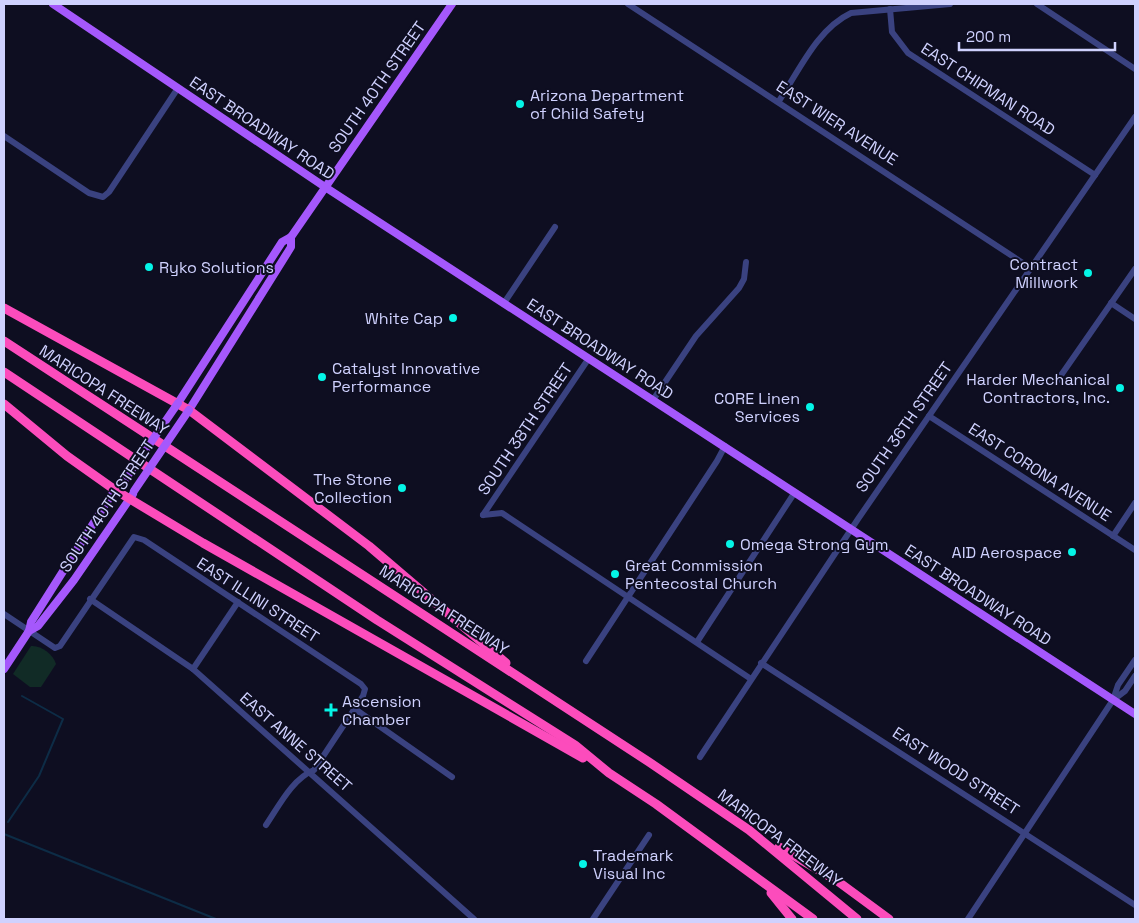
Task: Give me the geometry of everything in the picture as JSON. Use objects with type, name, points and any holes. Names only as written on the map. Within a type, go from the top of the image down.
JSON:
[{"type":"highway","points":[[4,308],[189,410],[369,546],[533,686]]},
{"type":"highway","name":"MARICOPA FREEWAY","points":[[4,341],[533,686],[754,833],[857,919]]},
{"type":"highway","points":[[4,372],[377,620],[574,745],[609,773]]},
{"type":"highway","points":[[4,404],[67,456],[132,495],[203,543],[609,773],[656,804],[812,919]]},
{"type":"highway","points":[[754,833],[836,880],[889,919]]},
{"type":"highway","points":[[762,883],[792,919]]},
{"type":"main road","name":"EAST BROADWAY ROAD","points":[[53,4],[325,187],[1135,714]]},
{"type":"main road","name":"SOUTH 40TH STREET","points":[[4,669],[29,631],[31,622],[44,600],[119,487],[178,403],[282,242],[291,237],[452,4]]},
{"type":"main road","name":"SOUTH 40TH STREET","points":[[29,631],[38,626],[74,580],[189,410],[291,248],[291,237]]},
{"type":"street","name":"EAST WIER AVENUE","points":[[628,4],[1030,267]]},
{"type":"street","points":[[779,101],[818,42],[839,19],[851,13],[950,4]]},
{"type":"street","points":[[1037,4],[1135,69]]},
{"type":"street","name":"EAST CHIPMAN ROAD","points":[[890,9],[892,32],[908,53],[1095,175]]},
{"type":"street","points":[[4,136],[89,194],[103,197],[109,192],[178,88]]},
{"type":"street","name":"SOUTH 36TH STREET","points":[[700,757],[851,529],[1135,117]]},
{"type":"street","points":[[504,303],[555,227]]},
{"type":"street","points":[[653,400],[696,336],[739,288],[744,279],[746,262]]},
{"type":"street","points":[[1057,381],[1135,269]]},
{"type":"street","points":[[1111,303],[1135,319]]},
{"type":"street","name":"SOUTH 38TH STREET","points":[[589,358],[483,515],[502,513],[628,597]]},
{"type":"street","name":"EAST CORONA AVENUE","points":[[929,416],[1135,550]]},
{"type":"street","points":[[586,661],[717,462],[725,446]]},
{"type":"street","points":[[697,642],[795,492]]},
{"type":"street","points":[[1113,536],[1135,503]]},
{"type":"street","name":"EAST ILLINI STREET","points":[[90,599],[134,537],[144,540],[362,684],[365,689],[355,709]]},
{"type":"street","points":[[628,597],[751,679]]},
{"type":"street","points":[[4,614],[46,644],[55,648],[60,646],[90,599]]},
{"type":"street","name":"EAST ANNE STREET","points":[[90,599],[194,669],[308,773],[326,786],[474,919]]},
{"type":"street","points":[[194,669],[238,602]]},
{"type":"street","points":[[968,919],[1113,700],[1118,686],[1135,660]]},
{"type":"street","name":"EAST WOOD STREET","points":[[761,663],[1026,832],[1135,905]]},
{"type":"street","points":[[1113,700],[1126,691],[1135,676]]},
{"type":"street","points":[[266,825],[291,788],[314,770],[355,709],[452,777]]},
{"type":"street","points":[[593,919],[649,835]]},
{"type":"green space","points":[[31,646],[39,647],[46,651],[56,664],[41,687],[30,687],[13,674]]},
{"type":"waterway","points":[[8,822],[39,776],[63,719],[22,696]]},
{"type":"waterway","points":[[4,834],[216,919]]},
{"type":"place","name":"Arizona Department of Child Safety","points":[[520,104]]},
{"type":"place","name":"Ryko Solutions","points":[[149,267]]},
{"type":"place","name":"Contract Millwork","points":[[1088,273]]},
{"type":"place","name":"White Cap","points":[[453,318]]},
{"type":"place","name":"Catalyst Innovative Performance","points":[[322,377]]},
{"type":"place","name":"Harder Mechanical Contractors, Inc.","points":[[1120,388]]},
{"type":"place","name":"CORE Linen Services","points":[[810,407]]},
{"type":"place","name":"The Stone Collection","points":[[402,488]]},
{"type":"place","name":"Omega Strong Gym","points":[[730,544]]},
{"type":"place","name":"AID Aerospace","points":[[1072,552]]},
{"type":"place","name":"Great Commission Pentecostal Church","points":[[615,574]]},
{"type":"place","name":"Ascension Chamber","points":[[331,710]]},
{"type":"place","name":"Trademark Visual Inc","points":[[583,864]]}]
